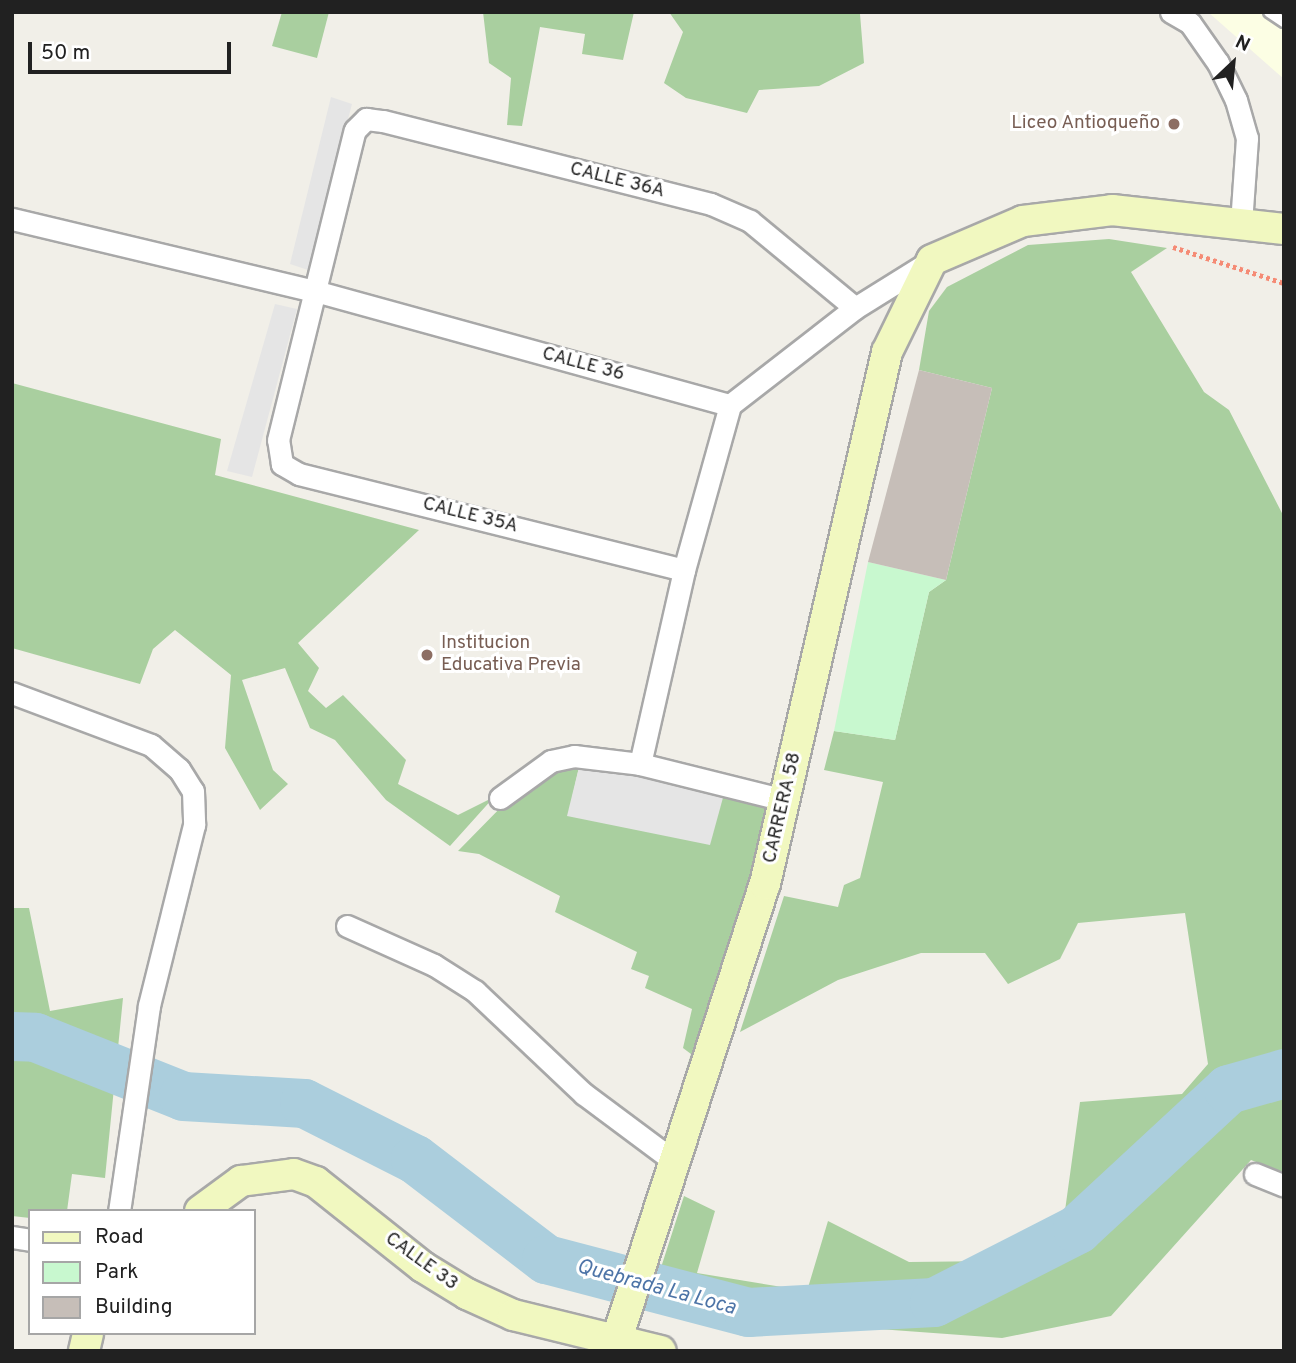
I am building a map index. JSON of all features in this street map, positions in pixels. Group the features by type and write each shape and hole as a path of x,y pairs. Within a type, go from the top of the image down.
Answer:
{"main road":[{"path":"932,260 1023,222 1112,210 1284,229"},
{"name":"CARRERA 58","path":"615,1345 629,1294 765,884 887,352 932,260"},
{"name":"CALLE 33","path":"203,1209 241,1181 294,1174 316,1182 423,1267 467,1294 513,1315 615,1345 661,1351"}],"street":[{"path":"1171,12 1190,23 1218,64 1236,100 1247,138 1241,223"},
{"name":"CALLE 36A","path":"315,291 355,130 366,118 711,204 750,220 855,308"},
{"name":"CALLE 36","path":"12,219 315,291 730,405"},
{"path":"640,764 684,570 730,405 855,308 932,260"},
{"name":"CALLE 35A","path":"315,291 278,440 282,464 299,474 684,570"},
{"path":"12,693 151,745 178,769 193,791 194,825 149,1006 119,1208"},
{"path":"500,798 551,761 574,757 640,764 784,800"},
{"path":"347,926 434,965 475,991 584,1094 674,1161"},
{"path":"1255,1174 1284,1186"}],"lane":[{"path":"1269,12 1284,22"}],"path":[{"path":"1170,247 1284,283"}],"shaded area":[{"path":"1208,12 1284,12 1284,79"},
{"path":"331,97 352,104 308,270 290,264"},
{"path":"275,304 297,309 252,477 227,471"},
{"path":"580,763 724,794 710,845 567,816"}],"green space":[{"path":"282,12 329,12 317,58 272,46"},
{"path":"483,12 634,12 623,60 582,54 585,34 540,27 522,126 507,125 511,78 489,63"},
{"path":"669,12 855,12 860,14 864,63 819,86 759,90 747,113 686,98 664,83 683,32"},
{"path":"1109,239 1167,248 1131,272 1204,392 1229,410 1284,517 1284,1173 1251,1160 1111,1316 1002,1338 675,1314 648,1308 684,1196 715,1211 697,1273 807,1291 828,1221 909,1262 996,1261 1063,1225 1080,1102 1182,1094 1208,1064 1185,913 1078,923 1060,959 1008,984 985,953 921,953 838,980 740,1032 784,896 838,907 844,885 860,878 883,782 824,770 834,731 895,740 929,592 946,580 992,388 919,370 929,311 947,287 1028,245"},
{"path":"12,383 221,439 215,475 419,530 298,643 319,668 308,691 326,708 343,695 406,760 398,784 458,815 494,797 450,846 386,800 335,740 310,728 285,668 242,680 273,770 288,784 260,810 225,748 231,675 175,630 153,649 140,684 12,648"},
{"path":"868,562 946,580 929,592 895,740 834,731"},
{"path":"580,763 568,816 724,794 762,803 770,816 754,881 670,1144 664,1140 691,1054 683,1048 692,1009 645,988 649,976 631,969 637,952 555,912 560,896 479,854 458,851 514,794 551,768"},
{"path":"12,908 29,908 50,1011 123,998 105,1178 72,1174 67,1209 28,1209 28,1218 12,1216"}],"building":[{"path":"919,370 992,388 946,580 868,562"}],"waterway":[{"name":"Quebrada La Loca","path":"12,1036 35,1037 183,1096 304,1103 415,1159 546,1259 748,1312 934,1302 1077,1229 1228,1089 1284,1073"}],"place":[{"name":"Liceo Antioqueño","path":"1174,124"},
{"name":"Institucion Educativa Previa","path":"427,655"}]}
